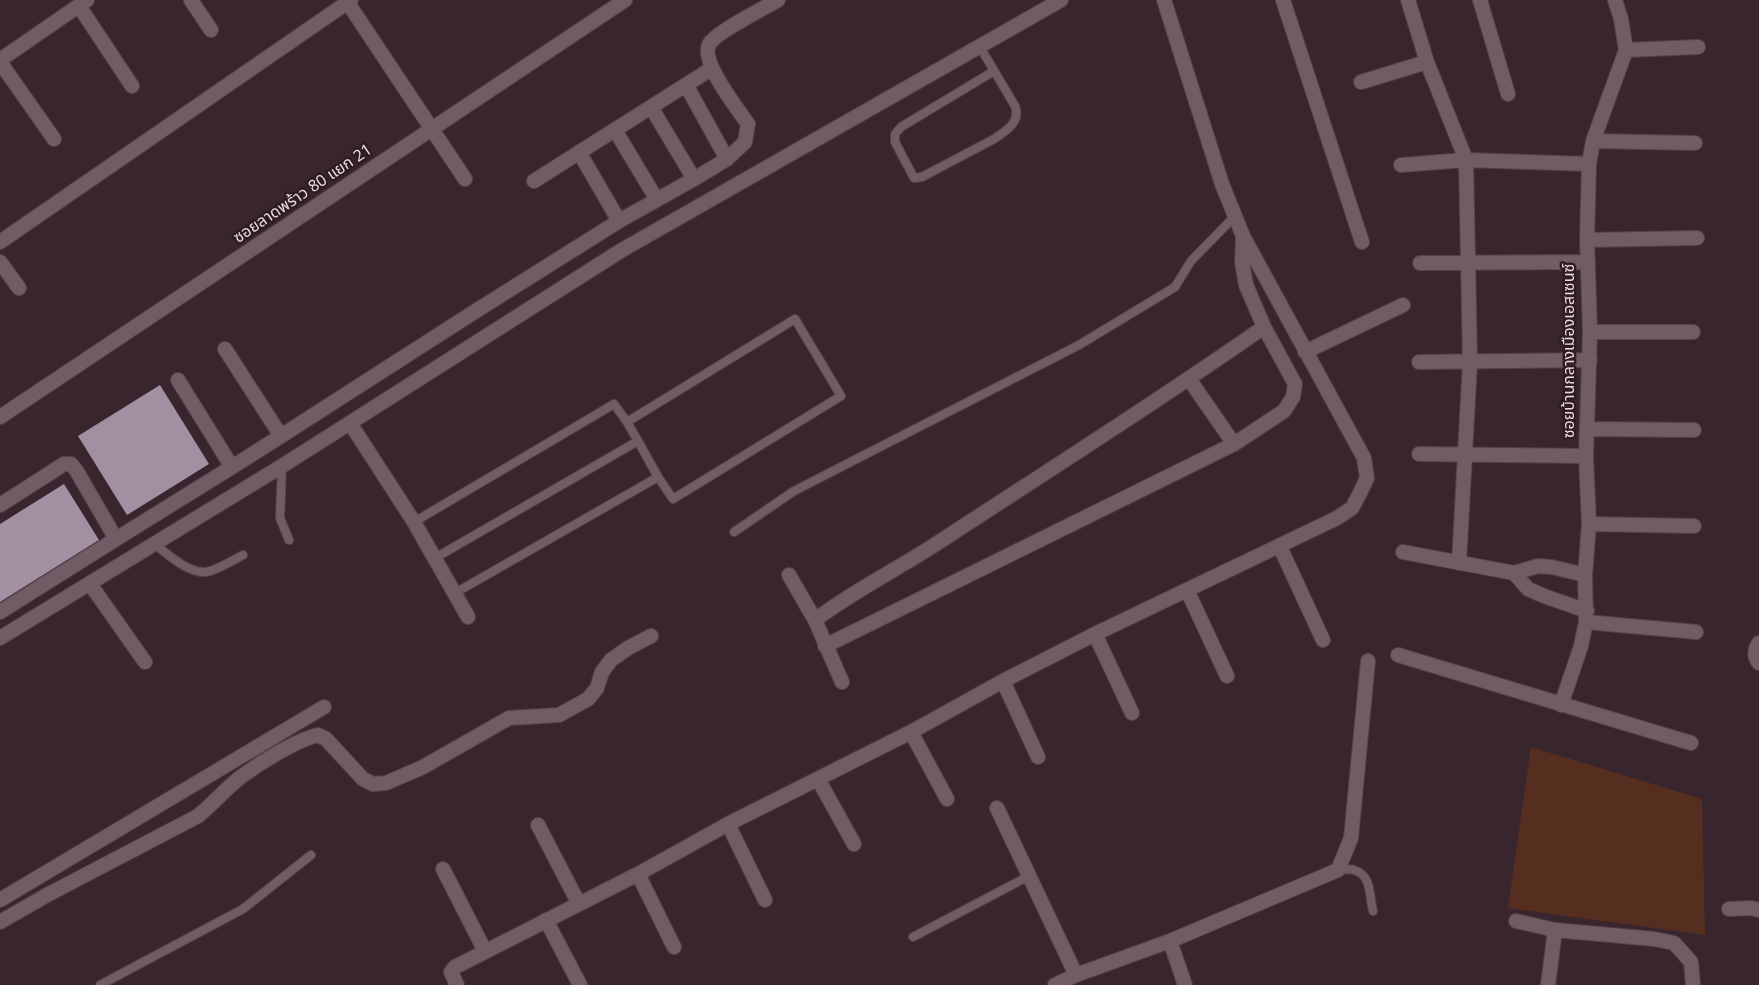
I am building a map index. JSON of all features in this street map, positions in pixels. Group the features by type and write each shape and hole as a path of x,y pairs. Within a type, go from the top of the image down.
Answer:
{"street":[{"path":"191,0 211,30"},
{"name":"ซอยลาดพร้าว 80 แยก 21","path":"0,417 625,0"},
{"path":"0,612 619,221 694,180 727,159 745,142 748,124 712,69 707,55 708,44 717,36 778,0"},
{"path":"0,638 282,466 622,250 1061,0"},
{"path":"457,985 451,972 455,967 485,951 638,874 728,824 912,732 1002,681 1095,634 1280,547 1338,518 1352,508 1367,478 1364,458 1305,352 1234,216 1222,184 1164,0"},
{"path":"1283,0 1362,242"},
{"path":"1408,0 1427,62 1466,160 1470,362 1459,563"},
{"path":"1480,0 1508,94"},
{"name":"ซอยบ้านกลางเมืองเอสเซนซ์","path":"1561,705 1581,646 1586,616 1585,574 1589,524 1586,456 1590,360 1587,240 1589,164 1593,141 1626,50 1621,20 1615,0"},
{"path":"0,242 348,1 465,179"},
{"path":"54,139 0,61 83,3 132,86"},
{"path":"1626,50 1698,47"},
{"path":"1361,82 1427,62"},
{"path":"534,181 712,69"},
{"path":"686,85 727,159"},
{"path":"651,107 694,180"},
{"path":"615,130 657,200"},
{"path":"1593,141 1695,143"},
{"path":"579,152 619,221"},
{"path":"1401,165 1466,160 1589,164"},
{"path":"825,646 1234,444 1284,411 1293,397 1296,384 1264,327 1246,285 1242,262 1243,236"},
{"path":"1587,240 1697,238"},
{"path":"0,262 19,288"},
{"path":"1420,264 1588,262"},
{"path":"1305,352 1403,305"},
{"path":"815,620 1189,379 1264,327"},
{"path":"1590,332 1693,332"},
{"path":"225,350 281,436"},
{"path":"1419,362 1590,360"},
{"path":"1189,379 1234,444"},
{"path":"178,380 232,466"},
{"path":"350,423 414,522 468,617"},
{"path":"1587,429 1694,430"},
{"path":"1419,454 1586,456"},
{"path":"0,505 64,464 70,464 76,470 116,539"},
{"path":"1589,524 1694,526"},
{"path":"1280,547 1323,640"},
{"path":"1403,552 1514,573 1538,566 1585,574"},
{"path":"1514,573 1528,589 1586,616 1696,632"},
{"path":"789,575 815,620 842,682"},
{"path":"90,584 145,662"},
{"path":"1187,590 1227,676"},
{"path":"1095,634 1132,713"},
{"path":"0,922 47,895 198,816 242,776 311,737 318,736 326,739 366,782 378,785 386,783 423,767 509,718 559,715 588,699 598,688 602,672 612,660 628,648 651,636"},
{"path":"1759,643 1755,656 1759,664"},
{"path":"1398,655 1691,743"},
{"path":"1055,985 1076,975 1170,941 1338,870 1351,838 1368,661"},
{"path":"1002,681 1038,757"},
{"path":"0,900 324,707"},
{"path":"912,732 947,799"},
{"path":"818,779 854,844"},
{"path":"997,808 1076,975"},
{"path":"728,824 765,900"},
{"path":"538,825 579,904"},
{"path":"443,869 485,951"},
{"path":"638,874 674,947"},
{"path":"1730,909 1751,908 1759,910"},
{"path":"546,920 580,985"},
{"path":"1516,921 1555,930 1654,938 1674,943 1691,962 1693,985"},
{"path":"1548,985 1555,930"},
{"path":"1170,941 1185,985"}],"lane":[{"path":"980,47 1015,106 1018,113 1014,124 988,143 922,177 914,178 895,142 895,134 901,127 994,71"},
{"path":"734,532 794,492 1079,345 1175,287 1191,262 1234,216"},
{"path":"414,522 614,404 627,422 658,477 673,499 842,396 795,320 627,422"},
{"path":"435,558 638,441"},
{"path":"282,466 280,518 289,540"},
{"path":"455,593 658,477"},
{"path":"154,544 190,568 203,572 212,570 243,555"},
{"path":"100,985 243,909 311,855"},
{"path":"1338,870 1354,869 1362,874 1369,884 1373,911"},
{"path":"913,937 1029,876"}],"shaded area":[{"path":"1531,747 1702,799 1705,935 1508,908"}],"building":[{"path":"160,385 209,464 127,515 78,436"},
{"path":"64,484 99,540 0,602 0,524"}]}
